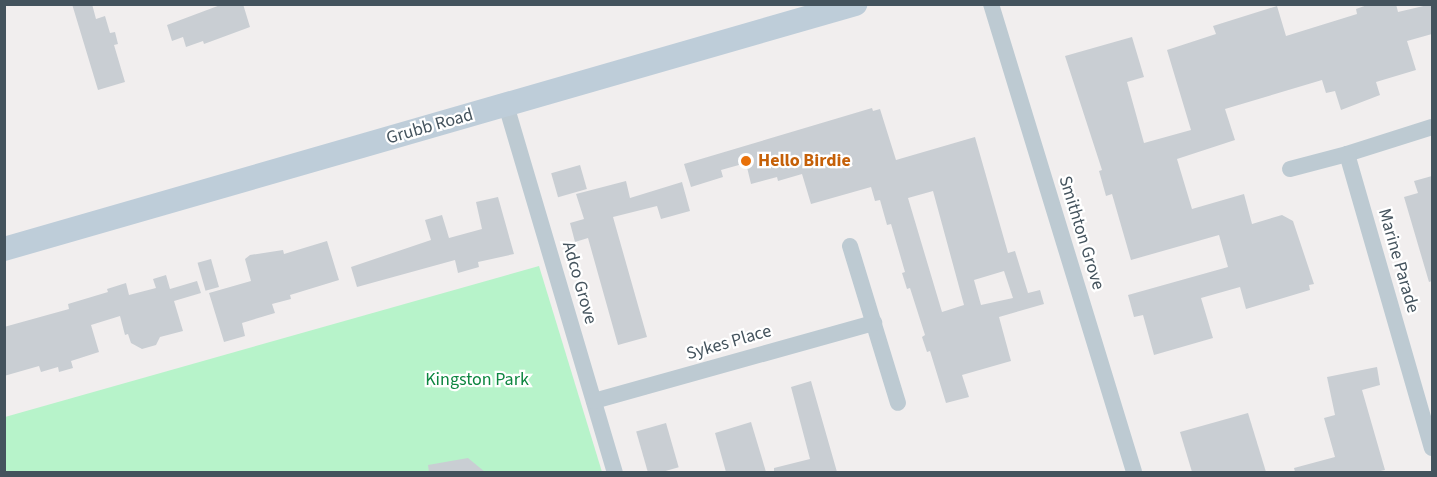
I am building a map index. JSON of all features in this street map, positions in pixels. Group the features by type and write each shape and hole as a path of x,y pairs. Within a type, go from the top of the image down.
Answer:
{"main road":[{"name":"Grubb Road","path":"4,249 855,4"}],"street":[{"name":"Smithton Grove","path":"991,4 1134,472"},
{"name":"Adco Grove","path":"506,105 615,472"},
{"path":"1290,169 1432,127"},
{"name":"Marine Parade","path":"1347,154 1432,448"},
{"path":"850,246 898,403"},
{"name":"Sykes Place","path":"594,401 874,323"}],"green space":[{"name":"Kingston Park","path":"539,266 602,472 5,472 5,417"}],"building":[{"path":"72,4 92,4 96,19 105,16 110,33 115,32 118,44 114,45 125,82 98,90"},
{"path":"223,4 243,4 250,27 204,44 203,41 186,47 183,37 172,41 167,25"},
{"path":"1370,4 1396,4 1398,12 1432,4 1432,34 1407,41 1416,70 1376,82 1380,95 1341,110 1335,91 1326,93 1322,80 1225,109 1235,140 1177,159 1192,209 1244,194 1252,224 1282,215 1293,221 1314,284 1309,285 1310,290 1246,309 1240,287 1201,298 1213,338 1154,355 1143,315 1134,317 1128,295 1228,267 1219,235 1131,260 1112,194 1106,196 1099,171 1102,170 1065,56 1132,37 1144,77 1127,82 1144,143 1191,130 1167,50 1216,34 1213,26 1277,6 1286,36 1357,14 1356,9"},
{"path":"872,108 873,111 880,109 896,160 975,137 1008,253 1015,251 1028,293 1040,290 1044,304 999,317 1011,361 962,375 969,397 946,403 930,351 927,352 922,337 925,335 910,288 907,289 902,273 905,272 891,224 887,225 880,200 875,201 871,187 811,204 802,174 778,181 777,177 751,184 746,163 721,170 723,177 691,187 684,164","holes":["933,191 964,305 942,312 908,198","1004,271 1013,298 981,305 974,280"]},
{"path":"580,165 587,189 558,197 551,173"},
{"path":"1432,176 1432,281 1429,282 1404,197 1418,193 1414,181"},
{"path":"626,181 630,198 682,182 690,211 661,219 657,206 613,217 647,337 618,345 588,238 575,242 570,223 584,219 576,194"},
{"path":"498,197 514,254 478,262 479,267 458,273 455,260 357,287 351,267 431,240 425,220 442,215 449,238 482,229 476,202"},
{"path":"327,241 339,280 290,295 291,299 272,304 275,313 242,323 245,336 224,342 209,293 251,281 245,259 250,255 283,250 284,254"},
{"path":"211,259 219,287 206,291 198,263"},
{"path":"166,275 170,289 197,281 201,293 174,301 183,331 160,337 156,345 142,349 131,343 128,334 125,335 120,316 91,325 99,352 71,361 73,368 59,372 58,367 41,372 39,366 4,376 4,327 69,309 68,304 108,292 107,289 126,283 129,295 156,288 153,279"},
{"path":"1377,367 1380,385 1362,390 1385,470 1295,472 1294,468 1335,457 1324,418 1335,415 1327,377"},
{"path":"811,381 837,472 774,472 774,468 810,459 791,387"},
{"path":"1248,413 1266,472 1192,472 1180,432"},
{"path":"751,422 766,472 726,472 715,433"},
{"path":"666,423 679,467 662,472 648,472 636,432"},
{"path":"468,458 485,472 429,472 428,465"}],"place":[{"name":"Hello Birdie","path":"746,161"}]}
